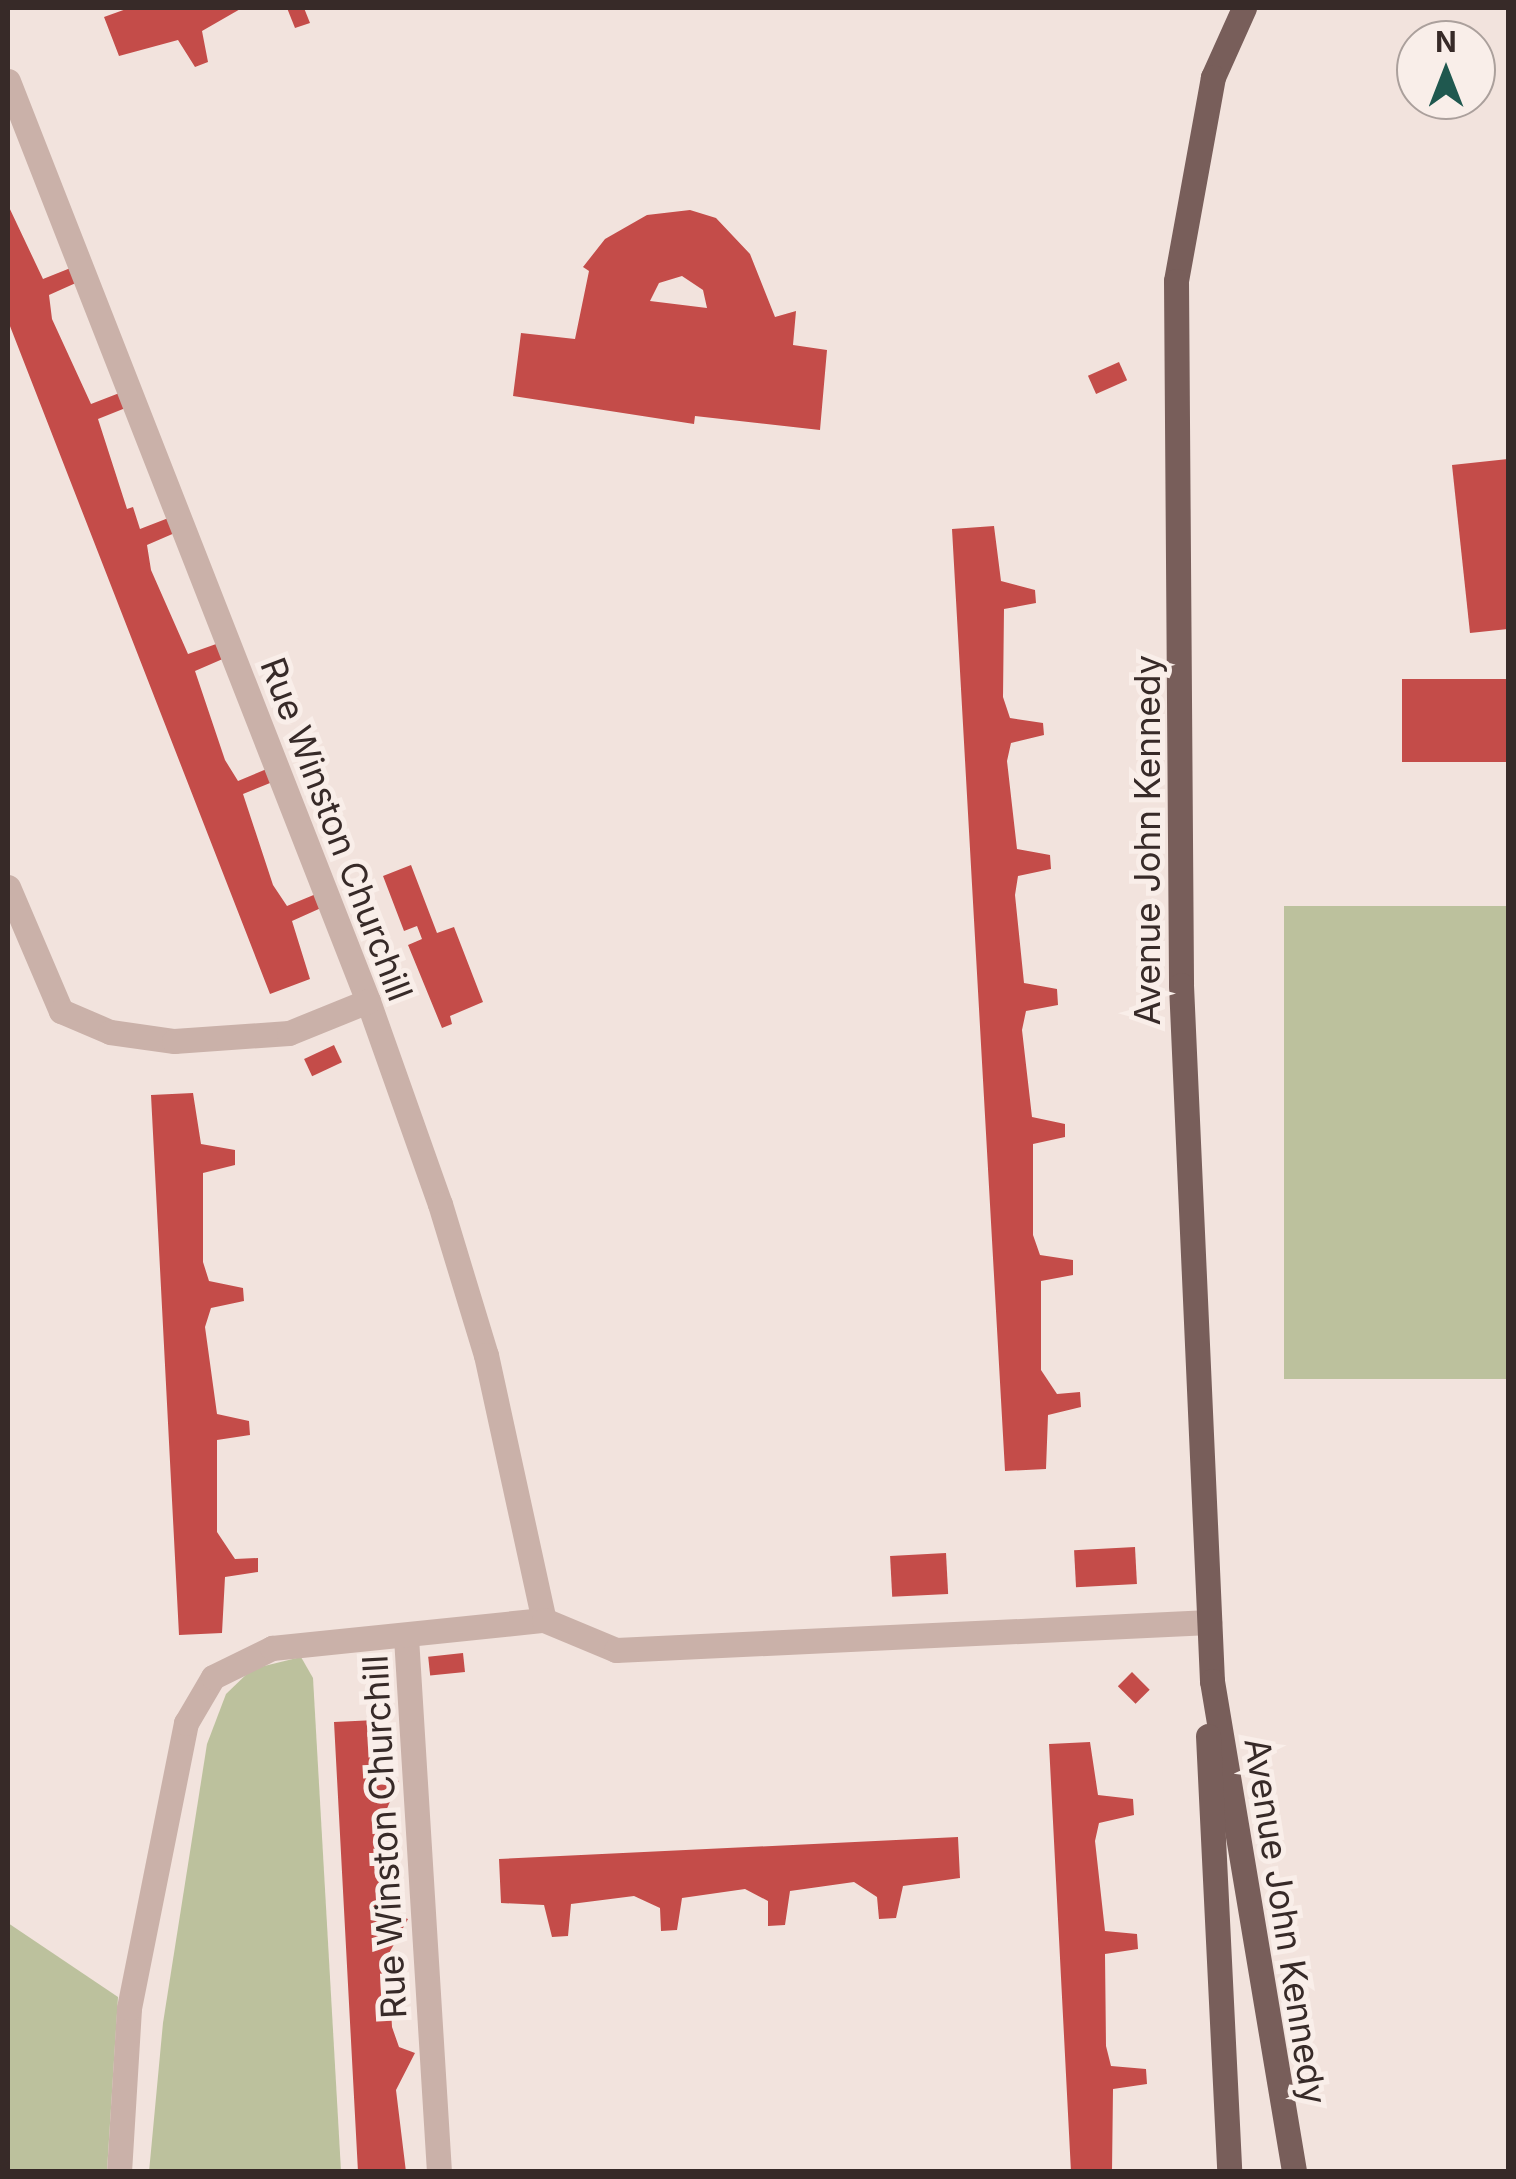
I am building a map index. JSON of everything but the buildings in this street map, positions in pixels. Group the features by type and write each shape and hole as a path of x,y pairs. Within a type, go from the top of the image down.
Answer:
{"main road":[{"name":"Avenue John Kennedy","path":"1229,2172 1209,1846 1212,1681 1181,985 1176,281 1213,77 1244,8"},
{"name":"Avenue John Kennedy","path":"1212,1681 1294,2172"}],"street":[{"name":"Rue Winston Churchill","path":"8,81 368,1001 486,1355 544,1620"},
{"path":"8,887 60,1011 110,1032 174,1040 290,1032 368,1001"},
{"name":"Rue Winston Churchill","path":"439,2172 406,1637 544,1620 616,1650 1208,1622"},
{"path":"119,2172 129,2008 186,1723 213,1677 272,1648 406,1637"}],"green space":[{"path":"1284,906 1508,906 1508,1379 1284,1379"},
{"path":"301,1657 313,1678 341,2171 149,2172 163,2023 207,1744 226,1694 252,1669"},
{"path":"8,1923 118,1997 107,2171 8,2171"}]}
